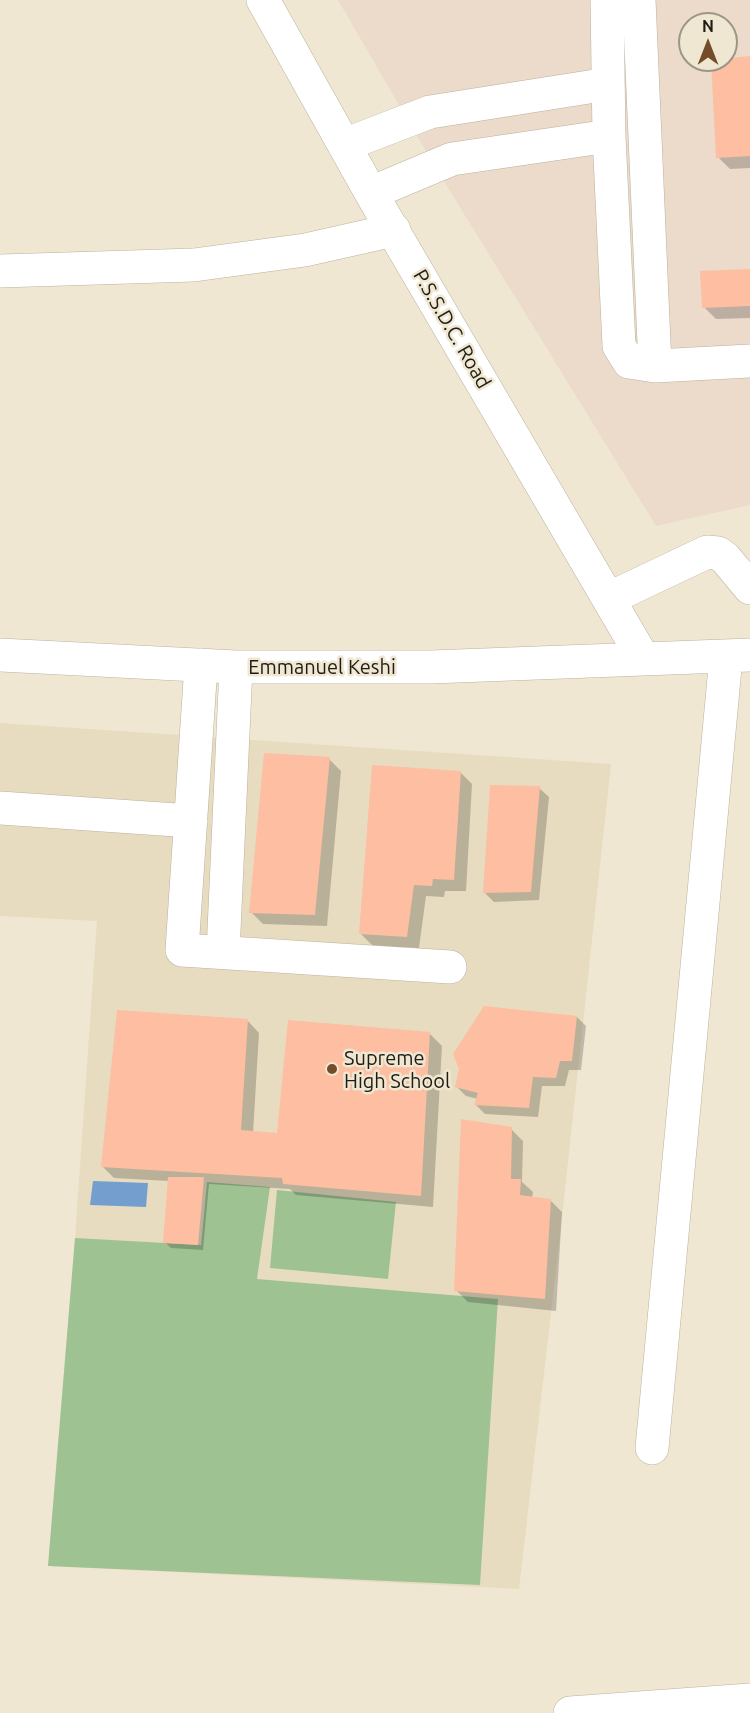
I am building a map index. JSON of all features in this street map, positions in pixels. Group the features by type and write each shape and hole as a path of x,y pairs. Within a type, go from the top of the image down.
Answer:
{"street":[{"name":"P.S.S.D.C. Road","path":"263,0 371,193 610,598 643,658"},
{"path":"607,0 609,136 619,346 629,362 655,366 750,361"},
{"path":"639,0 655,366"},
{"path":"344,145 430,112 608,84"},
{"path":"371,193 452,159 609,136"},
{"path":"0,271 194,265 305,250 394,230"},
{"path":"610,598 707,552 718,553 724,558 750,588"},
{"name":"Emmanuel Keshi","path":"0,655 236,667 431,667 738,656"},
{"path":"652,1448 738,656"},
{"path":"201,665 182,950 450,967"},
{"path":"223,952 236,667"},
{"path":"0,808 191,821"},
{"path":"570,1713 750,1700"}],"shaded area":[{"path":"338,0 750,0 750,505 656,526 434,165"},
{"name":"Supreme High School","path":"0,723 611,764 519,1589 48,1566 75,1238 97,921 0,916"}],"green space":[{"path":"207,1182 270,1187 257,1279 498,1299 480,1585 48,1566 75,1238 201,1245"},
{"path":"277,1190 396,1202 388,1279 270,1268"}],"water":[{"path":"93,1181 148,1183 146,1207 90,1205"}],"building":[{"path":"750,56 750,156 716,158 712,72 738,72 738,57"},
{"path":"750,269 750,306 702,308 700,271"},
{"path":"264,753 330,757 315,915 249,913"},
{"path":"372,765 461,771 454,880 433,879 432,886 414,885 407,937 359,934"},
{"path":"490,785 540,786 531,892 483,893"},
{"path":"484,1006 577,1016 572,1061 560,1061 556,1078 533,1077 529,1108 474,1105 478,1093 455,1087 459,1069 453,1054"},
{"path":"117,1010 248,1019 241,1130 277,1133 288,1020 430,1032 421,1196 283,1184 282,1178 101,1167"},
{"path":"461,1119 512,1127 511,1179 521,1179 520,1195 551,1199 545,1299 454,1291"},
{"path":"168,1177 204,1177 198,1245 163,1243"}],"place":[{"name":"Supreme High School","path":"332,1069"}]}
